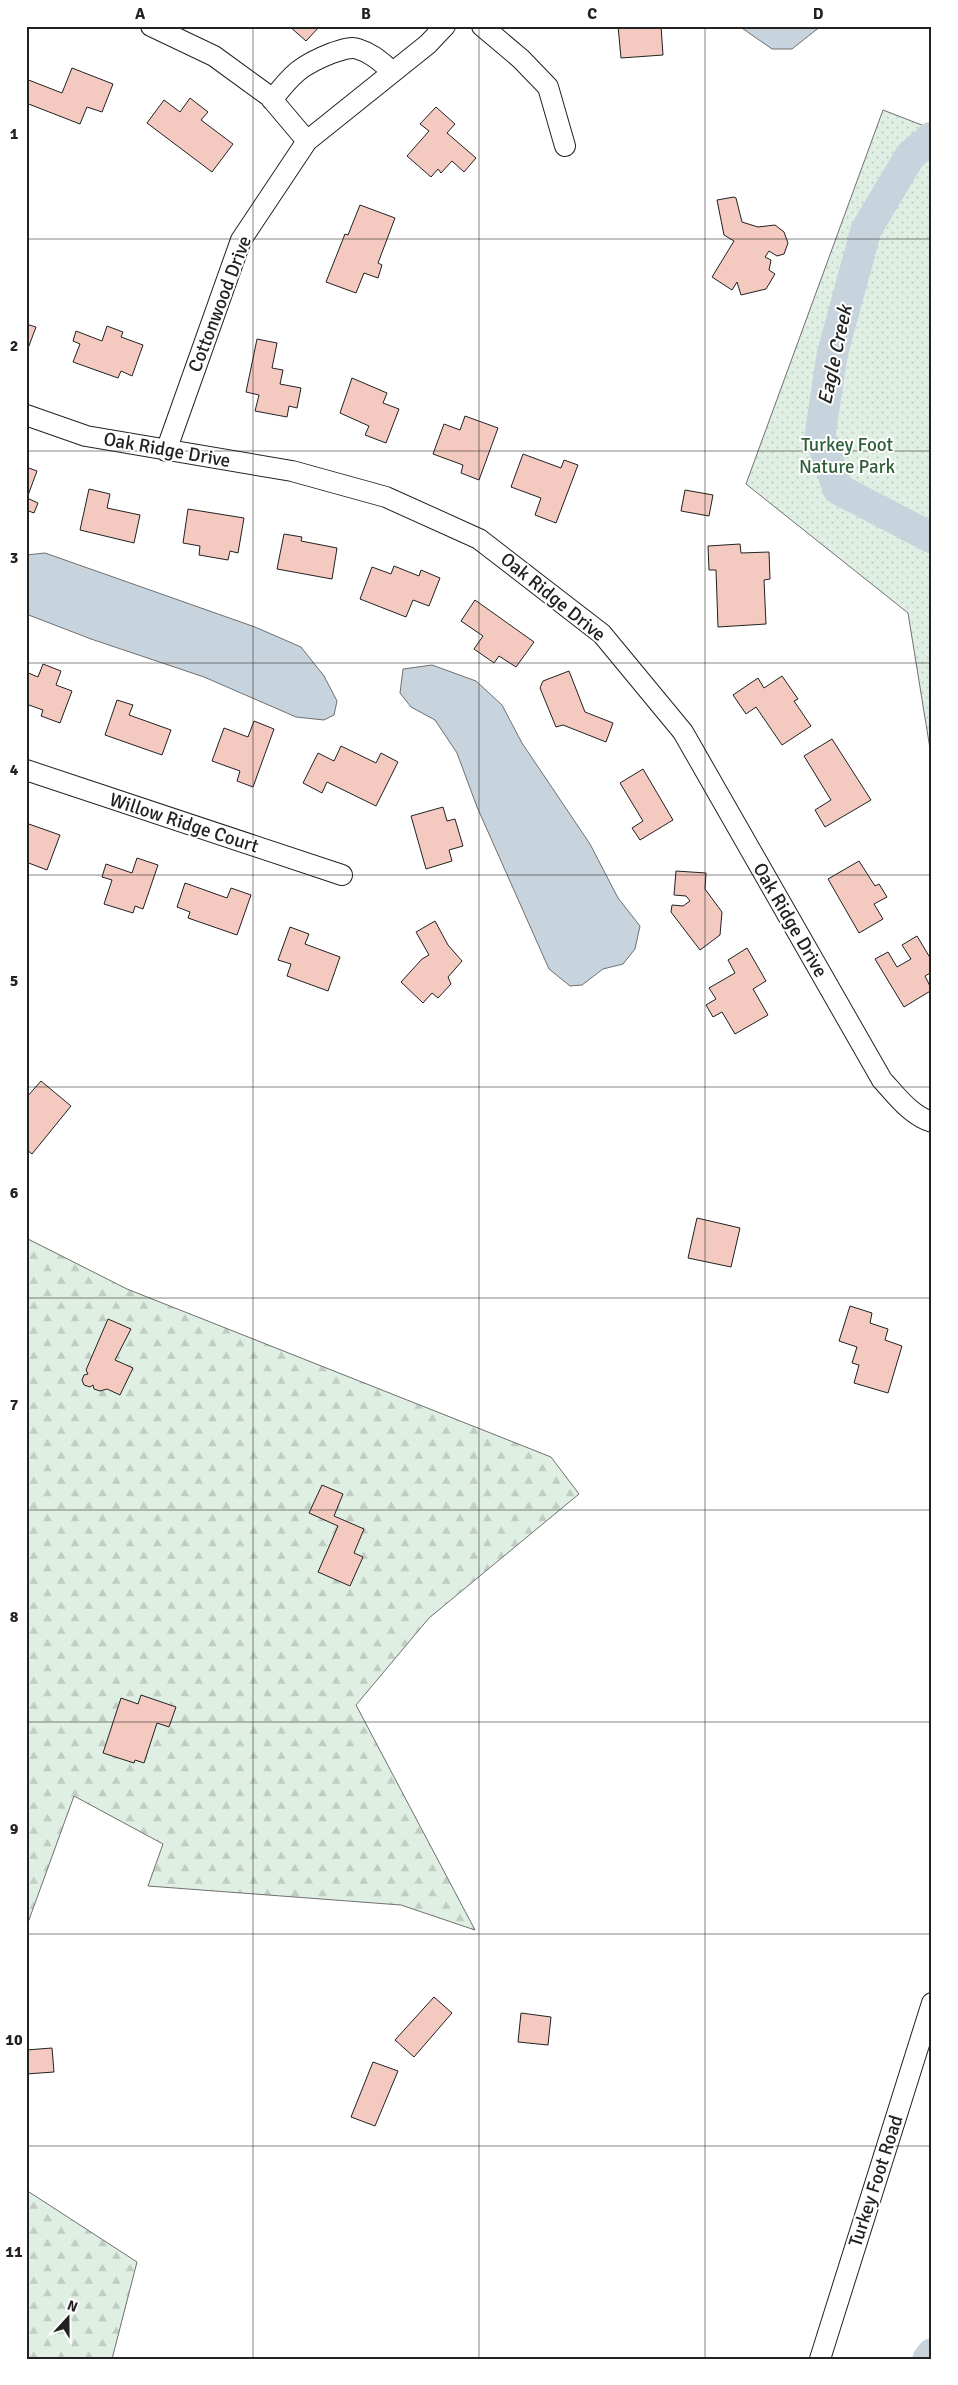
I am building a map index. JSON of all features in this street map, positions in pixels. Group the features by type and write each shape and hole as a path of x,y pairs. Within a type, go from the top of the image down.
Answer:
{"street":[{"path":"151,26 214,56 272,100 307,141"},
{"name":"Cottonwood Drive","path":"166,451 241,240 307,141 428,44 446,26"},
{"path":"482,26 521,59 548,87 565,146"},
{"path":"272,100 288,79 308,62 341,50 356,48 372,55 393,72"},
{"name":"Oak Ridge Drive","path":"26,415 86,436 292,471 386,497 479,539 602,634 683,732 882,1080 901,1101 924,1120 932,1122"},
{"name":"Willow Ridge Court","path":"26,770 342,875"},
{"name":"Turkey Foot Road","path":"820,2359 932,2003"}],"green space":[{"name":"Turkey Foot Nature Park","path":"883,110 932,129 932,761 908,613 746,484"},
{"path":"26,1238 127,1289 551,1457 579,1494 429,1618 356,1705 475,1930 401,1905 148,1886 163,1844 74,1796 26,1928"},
{"path":"26,2190 137,2262 112,2359 26,2359"}],"shaded area":[{"path":"739,26 821,26 792,49 772,49"},
{"path":"45,553 255,627 301,647 324,676 337,701 334,715 324,720 296,717 204,677 91,639 26,614 26,555"},
{"path":"432,665 476,681 502,705 522,743 590,844 618,898 640,926 635,949 623,964 603,969 582,985 570,986 549,969 477,807 457,753 435,720 411,707 400,693 403,669"}],"building":[{"path":"289,26 320,26 306,41"},
{"path":"618,26 661,26 663,55 621,58"},
{"path":"72,68 113,84 102,112 87,107 80,124 26,103 26,79 62,93"},
{"path":"190,98 208,112 201,120 233,144 212,172 147,123 164,100 180,112"},
{"path":"436,107 455,124 447,133 476,158 464,172 452,161 441,173 438,169 431,177 407,156 429,131 420,124"},
{"path":"736,198 742,222 758,227 775,225 784,232 788,243 784,254 777,256 769,251 765,257 771,260 769,270 775,274 766,289 741,295 737,282 732,290 712,277 734,241 724,235 717,200"},
{"path":"360,205 395,218 378,263 382,265 378,278 364,273 356,293 326,282 345,234 348,235"},
{"path":"26,324 36,327 27,351 26,351"},
{"path":"107,326 123,332 121,337 143,345 132,376 121,371 118,378 73,362 80,344 73,341 76,331 102,341"},
{"path":"257,339 277,343 272,368 283,370 280,384 301,388 297,408 289,406 287,417 255,411 259,395 246,392"},
{"path":"352,378 387,393 383,403 399,409 386,443 365,435 369,426 340,413"},
{"path":"465,416 498,428 479,480 461,473 463,465 433,454 444,424 460,430"},
{"path":"523,454 561,468 564,460 578,465 556,523 535,515 541,498 511,487"},
{"path":"26,467 37,471 27,498 38,503 34,513 26,510"},
{"path":"89,489 110,494 107,508 140,515 134,543 80,530"},
{"path":"685,490 713,495 709,516 681,511"},
{"path":"188,509 244,518 238,553 230,551 228,560 199,555 200,546 183,543"},
{"path":"284,534 302,537 301,541 337,548 332,579 277,569"},
{"path":"740,544 741,553 769,552 770,579 764,580 766,624 718,627 716,570 709,570 708,546"},
{"path":"394,566 419,576 421,570 440,578 429,606 413,600 406,617 360,599 372,567 391,574"},
{"path":"475,600 534,642 516,667 499,656 494,663 474,649 483,636 461,621"},
{"path":"43,664 61,671 56,685 72,691 60,723 41,716 43,710 26,704 26,672 38,677"},
{"path":"569,671 585,712 613,723 606,742 563,725 556,727 540,688 543,681"},
{"path":"782,676 798,699 794,701 811,726 782,745 756,707 746,714 733,695 758,678 764,688"},
{"path":"117,700 133,705 129,715 171,730 162,755 105,735"},
{"path":"254,721 274,729 253,787 237,781 240,771 212,761 224,728 248,737"},
{"path":"832,739 871,800 825,827 815,810 831,800 804,756"},
{"path":"341,746 376,763 381,753 398,762 376,806 327,782 322,793 303,783 318,753 334,761"},
{"path":"643,769 673,820 640,840 632,828 643,821 620,783"},
{"path":"443,807 447,821 455,819 463,846 449,850 452,861 426,869 411,816"},
{"path":"26,823 60,835 47,870 26,862"},
{"path":"137,858 158,865 143,909 135,906 133,913 104,904 112,880 102,877 106,864 132,873"},
{"path":"859,861 875,886 879,884 887,897 874,904 883,919 859,933 828,879"},
{"path":"676,871 706,873 705,889 722,912 720,935 700,950 671,912 672,905 683,906 690,901 686,896 674,895"},
{"path":"185,883 227,898 231,888 251,895 237,935 188,918 190,912 177,907"},
{"path":"435,921 448,945 462,961 448,977 451,984 438,998 432,993 423,1003 401,982 422,959 429,955 416,932"},
{"path":"290,927 309,934 305,944 340,957 328,991 287,976 291,964 278,960"},
{"path":"917,936 932,961 932,972 925,976 932,990 904,1007 875,959 888,952 897,967 911,959 902,945"},
{"path":"747,948 766,981 753,989 768,1015 735,1034 722,1012 713,1017 706,1005 716,999 709,988 735,973 728,960"},
{"path":"41,1081 71,1106 32,1154 26,1149 26,1098"},
{"path":"697,1218 740,1228 731,1267 688,1258"},
{"path":"850,1306 872,1313 870,1323 888,1329 885,1340 902,1346 888,1393 854,1383 859,1365 852,1363 857,1347 839,1341"},
{"path":"108,1319 131,1329 115,1360 133,1368 120,1395 107,1389 100,1391 94,1389 93,1385 90,1387 84,1385 82,1380 84,1375 88,1374 86,1370"},
{"path":"322,1485 343,1494 334,1516 364,1529 354,1553 363,1557 350,1586 318,1572 338,1526 309,1513"},
{"path":"141,1695 176,1707 169,1727 157,1723 144,1763 135,1760 134,1763 103,1753 121,1698 138,1704"},
{"path":"434,1997 452,2013 414,2057 395,2040"},
{"path":"521,2013 551,2017 548,2045 518,2042"},
{"path":"52,2048 54,2072 26,2074 26,2050"},
{"path":"373,2062 398,2071 375,2126 351,2117"}],"waterway":[{"name":"Eagle Creek","path":"932,137 910,156 866,230 832,355 820,436 838,489 932,538"},
{"name":"Eagle Creek","path":"928,2359 932,2354"}]}
